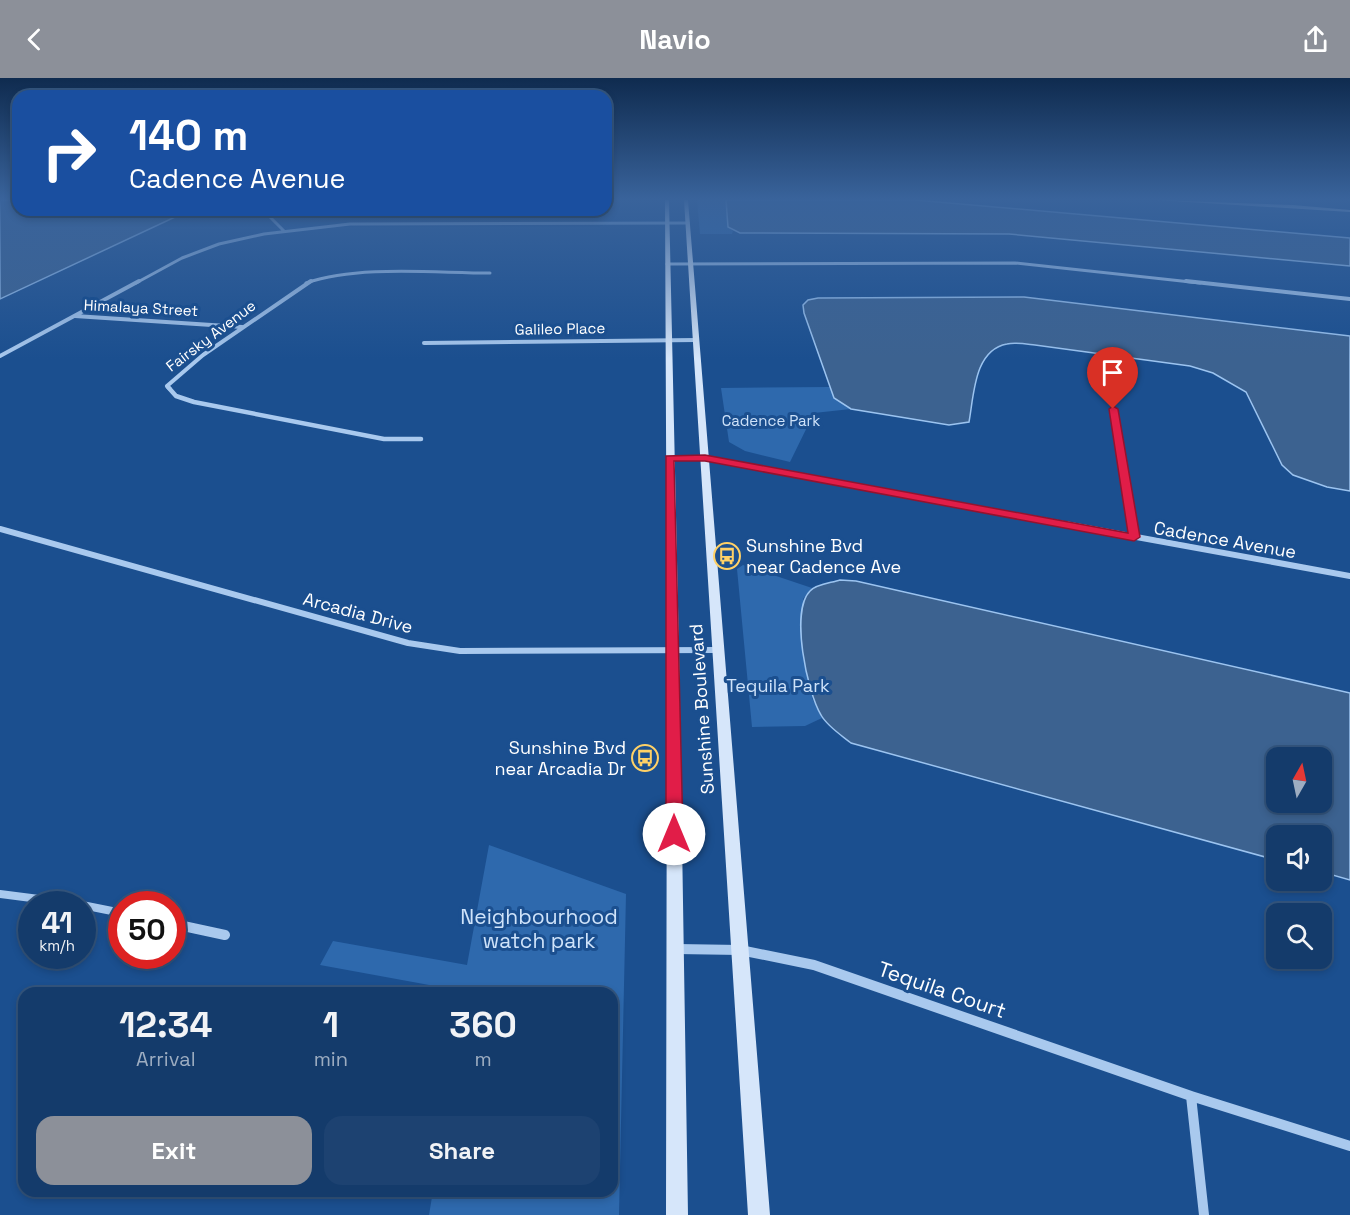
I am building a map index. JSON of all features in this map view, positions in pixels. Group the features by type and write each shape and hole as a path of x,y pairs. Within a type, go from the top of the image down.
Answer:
{"main road":[{"name":"Sunshine Boulevard","path":"667,253 673,651 677,1215"},
{"name":"Sunshine Boulevard","path":"690,253 759,1215"}],"street":[{"path":"0,356 195,253"},
{"path":"667,264 1005,262 1350,299"},
{"name":"Fairsky Avenue","path":"421,439 384,439 194,402 176,396 167,386 178,374 306,283 324,277 354,273 490,273"},
{"name":"Himalaya Street","path":"74,316 242,327"},
{"name":"Galileo Place","path":"424,343 696,340"},
{"path":"1113,409 1134,537"},
{"name":"Cadence Avenue","path":"669,458 705,458 1350,576"},
{"name":"Arcadia Drive","path":"0,529 408,643 460,651 718,650"},
{"path":"0,894 18,896"},
{"path":"186,927 225,935"},
{"name":"Tequila Court","path":"675,949 740,950 814,965 1191,1096 1350,1146"},
{"path":"1191,1096 1204,1215"}],"green space":[{"name":"Cadence Park","path":"830,387 834,398 851,409 814,413 790,462 745,451 729,442 721,388"},
{"name":"Tequila Park","path":"743,565 812,588 803,599 812,698 822,718 805,726 752,727 737,569"},
{"name":"Neighbourhood watch park","path":"489,845 626,894 619,1215 429,1215 432,1197 618,1197 618,987 440,987 320,965 333,941 467,965"}],"shaded area":[{"path":"0,253 98,253 0,299"},
{"path":"1212,253 1350,253 1350,266"},
{"path":"1024,297 1350,336 1350,491 1327,487 1293,475 1282,465 1246,392 1213,373 1190,366 1010,343 996,348 982,364 975,387 969,422 949,425 851,409 834,398 803,305 808,300 818,298"},
{"path":"840,580 856,581 1350,693 1350,880 1332,875 1332,825 1266,825 1266,857 851,743 834,730 821,715 806,671 801,616 804,601 810,591 820,585"}],"place":[{"name":"Sunshine Bvd near Cadence Ave","path":"727,556"},
{"name":"Sunshine Bvd near Arcadia Dr","path":"645,758"}],"route":[{"path":"674,834 669,458 705,458 1134,537 1113,409"}]}
